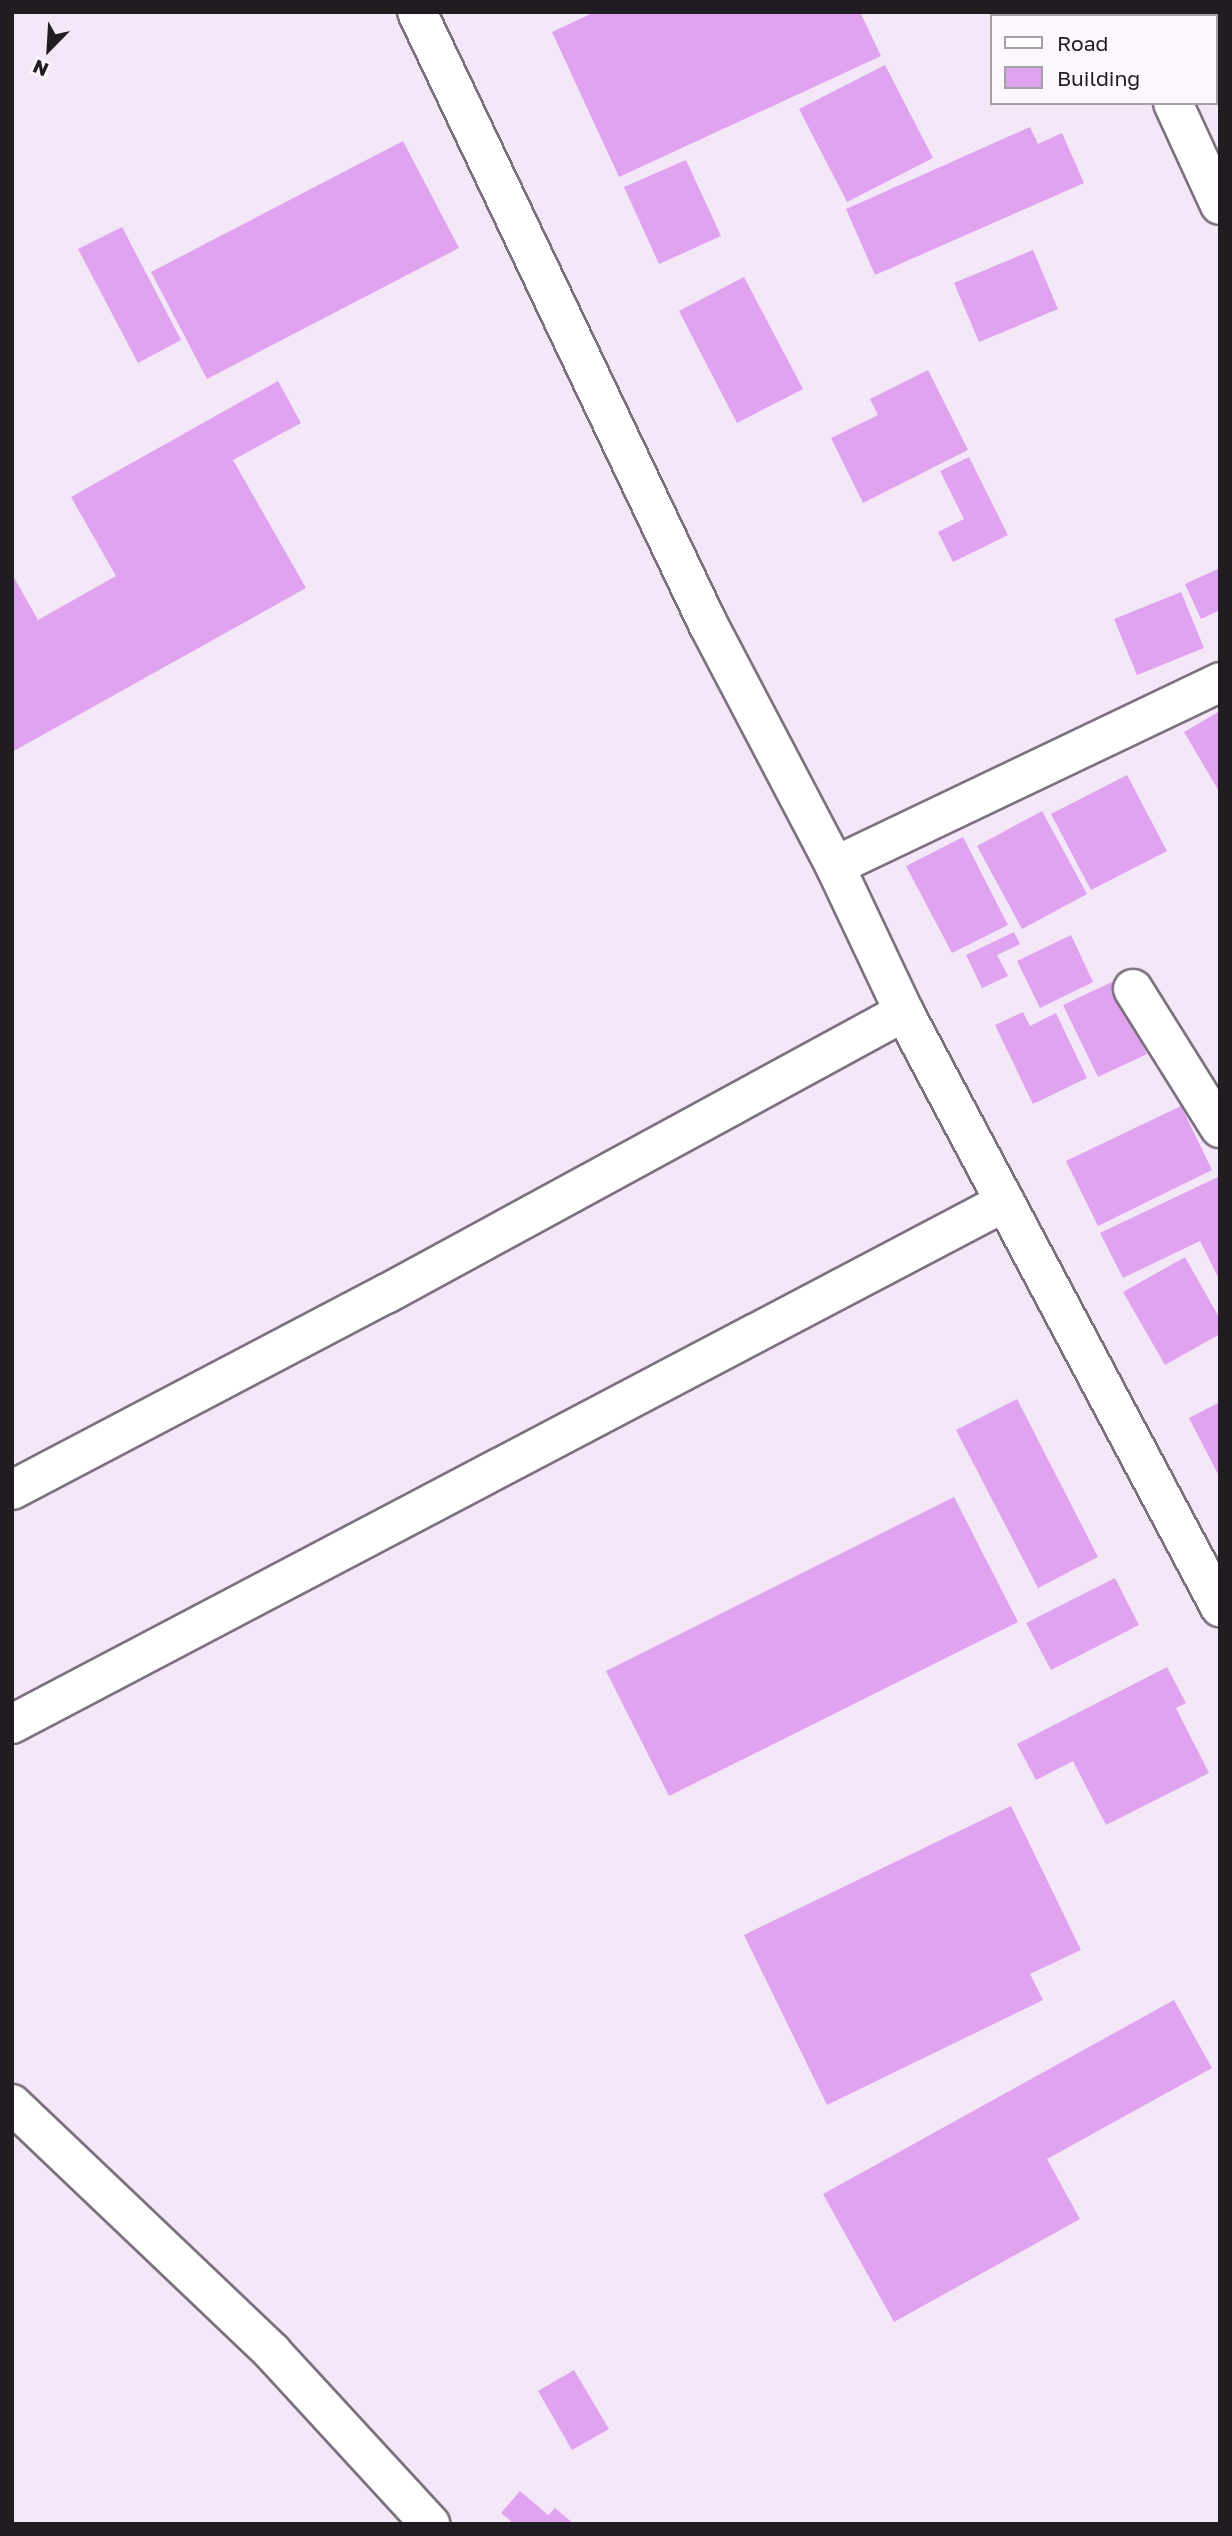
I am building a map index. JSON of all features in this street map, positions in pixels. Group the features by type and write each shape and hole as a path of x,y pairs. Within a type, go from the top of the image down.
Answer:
{"street":[{"path":"417,12 708,624 835,866 904,1012 1220,1607"},
{"path":"1174,105 1220,205"},
{"path":"835,866 1220,682"},
{"path":"1132,989 1220,1128"},
{"path":"12,1490 386,1294 799,1065 904,1012"},
{"path":"12,1724 1005,1202"},
{"path":"19,2121 272,2352 430,2524"}],"building":[{"path":"595,12 860,12 881,56 619,177 552,32"},
{"path":"885,65 933,158 847,202 799,109"},
{"path":"1030,127 1038,144 1062,133 1084,183 875,275 846,209"},
{"path":"403,141 459,248 207,379 151,272"},
{"path":"686,160 721,236 659,264 624,187"},
{"path":"122,227 181,340 138,363 78,249"},
{"path":"1033,250 1058,309 979,342 954,283"},
{"path":"744,277 803,389 737,423 679,311"},
{"path":"928,370 968,450 863,503 831,438 878,415 870,399"},
{"path":"278,381 301,423 233,460 306,588 12,752 12,574 38,620 116,576 71,497"},
{"path":"969,457 1008,535 953,562 938,532 964,519 940,471"},
{"path":"1220,568 1220,610 1201,619 1185,584"},
{"path":"1181,592 1204,648 1137,675 1114,619"},
{"path":"1220,711 1220,793 1184,732"},
{"path":"1127,775 1167,851 1091,890 1051,814"},
{"path":"1042,811 1087,894 1022,929 977,846"},
{"path":"963,837 1008,925 952,953 906,866"},
{"path":"1014,932 1020,944 997,955 1008,976 982,988 966,955"},
{"path":"1071,935 1093,982 1040,1008 1017,961"},
{"path":"1112,982 1147,1054 1098,1077 1063,1005"},
{"path":"1023,1012 1030,1026 1056,1013 1087,1078 1033,1104 995,1025"},
{"path":"1181,1106 1212,1170 1098,1226 1066,1161"},
{"path":"1220,1176 1220,1281 1200,1241 1123,1278 1100,1233"},
{"path":"1185,1257 1220,1319 1220,1334 1165,1365 1123,1292"},
{"path":"1017,1399 1098,1557 1038,1588 956,1430"},
{"path":"1220,1402 1220,1478 1189,1418"},
{"path":"954,1497 1018,1622 669,1796 606,1671"},
{"path":"1115,1578 1139,1625 1051,1670 1026,1623"},
{"path":"1167,1667 1186,1703 1176,1708 1209,1773 1106,1825 1073,1761 1036,1780 1017,1744"},
{"path":"1011,1806 1081,1950 1030,1974 1043,2000 827,2105 744,1935"},
{"path":"1174,2000 1212,2068 1047,2159 1080,2219 894,2322 823,2194"},
{"path":"574,2370 609,2429 572,2450 538,2391"},
{"path":"520,2491 548,2515 555,2508 574,2524 514,2524 501,2513"}]}
